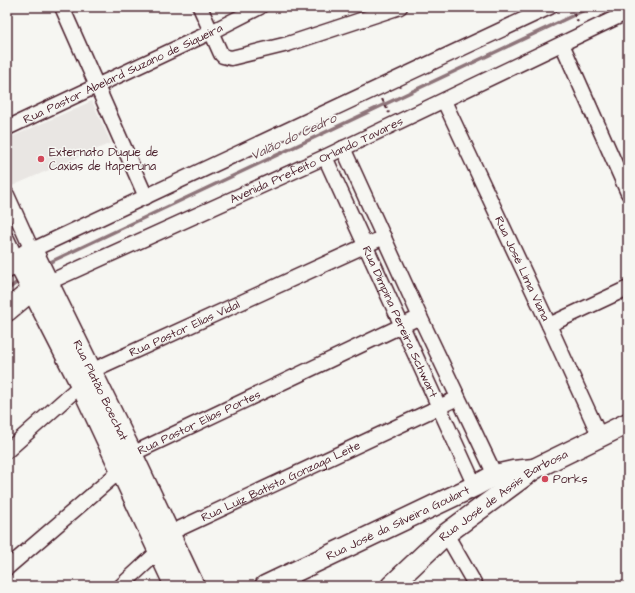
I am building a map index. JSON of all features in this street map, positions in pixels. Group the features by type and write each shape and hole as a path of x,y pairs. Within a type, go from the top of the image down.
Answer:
{"main road":[{"name":"Avenida Prefeito Orlando Tavares","path":"7,311 29,271"},
{"name":"Rua Platão Boechat","path":"29,271 86,378 126,462 159,551 175,586"},
{"name":"Rua José de Assis Barbosa","path":"391,586 446,534 534,469 628,423"},
{"name":"Rua Platão Boechat","path":"126,462 170,533 194,586"},
{"name":"Rua José da Silveira Goulart","path":"265,586 475,486 495,475 513,471 534,469"}],"street":[{"path":"62,7 146,197"},
{"path":"200,7 221,54 230,58 288,44 400,7"},
{"name":"Rua Pastor Abelard Suzano de Siqueira","path":"7,128 212,32 260,7"},
{"path":"29,271 146,197 550,7"},
{"name":"Avenida Prefeito Orlando Tavares","path":"29,271 325,157 628,12"},
{"path":"562,44 628,192"},
{"name":"Rua José Lima Viana","path":"444,101 600,437"},
{"name":"Rua Dimpina Pereira Schwart","path":"343,148 420,317 495,475"},
{"name":"Rua Dimpina Pereira Schwart","path":"325,157 475,486"},
{"name":"Rua Platão Boechat","path":"7,195 29,271"},
{"name":"Rua Pastor Elias Vidal","path":"7,451 86,378 384,237"},
{"name":"Rua Platão Boechat","path":"7,239 29,271"},
{"path":"549,325 628,288"},
{"name":"Rua Pastor Elias Portes","path":"7,568 126,462 420,317"},
{"name":"Rua Luiz Batista Gonzaga Leite","path":"170,533 458,398"},
{"path":"121,586 159,551 170,533"},
{"path":"446,534 476,586"}],"path":[{"path":"571,7 578,22"},
{"path":"381,97 388,111"}],"shaded area":[{"name":"Externato Duque de Caxias de Itaperuna","path":"92,101 111,143 12,186 7,175 7,139"}],"waterway":[{"name":"Valão do Cedro","path":"46,264 591,7"},
{"name":"Valão do Cedro","path":"7,290 20,280"}],"place":[{"name":"Externato Duque de Caxias de Itaperuna","path":"41,159"},
{"name":"Porks","path":"545,479"}]}
